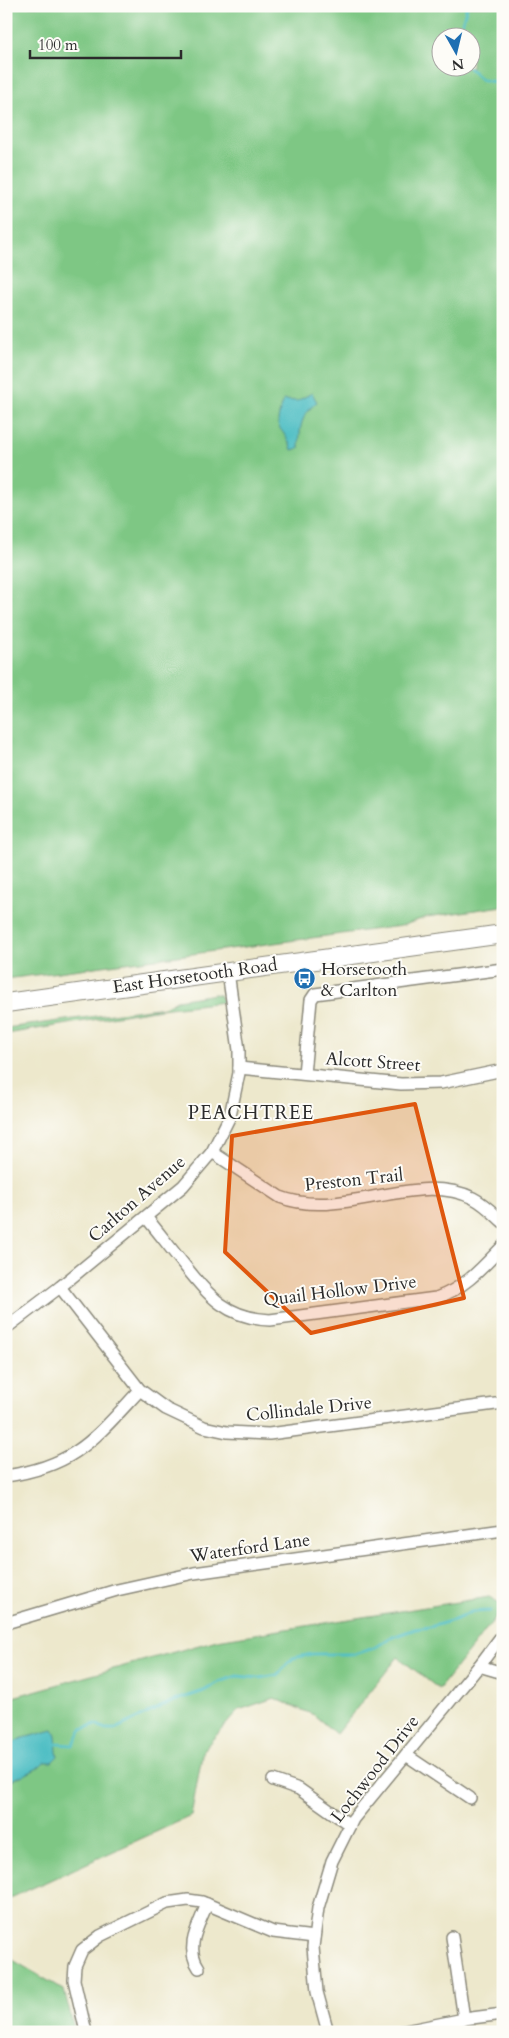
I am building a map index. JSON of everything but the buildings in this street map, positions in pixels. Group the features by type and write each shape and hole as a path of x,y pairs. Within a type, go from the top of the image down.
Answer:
{"main road":[{"name":"East Horsetooth Road","path":"6,1003 503,934"}],"street":[{"path":"304,1074 311,1000 315,994 503,969"},
{"name":"Carlton Avenue","path":"6,1328 60,1287 183,1186 203,1165 212,1152 230,1116 236,1096 240,1068 240,1050 228,972"},
{"name":"Alcott Street","path":"240,1068 419,1084 441,1083 503,1070"},
{"name":"Preston Trail","path":"212,1152 280,1197 292,1201 317,1205 427,1190 448,1190 474,1199 503,1222"},
{"name":"Quail Hollow Drive","path":"146,1217 209,1296 230,1311 258,1319 270,1320 436,1298 459,1288 470,1280 503,1246"},
{"name":"Collindale Drive","path":"60,1287 140,1390 166,1409 185,1419 227,1432 269,1434 503,1403"},
{"path":"6,1476 40,1470 68,1458 93,1440 140,1390"},
{"name":"Waterford Lane","path":"6,1624 117,1590 194,1573 503,1530"},
{"name":"Lochwood Drive","path":"328,2032 317,1992 314,1971 314,1937 324,1884 332,1861 350,1826 503,1634"},
{"path":"479,1666 503,1673"},
{"path":"406,1756 470,1798"},
{"path":"273,1780 299,1789 350,1826"},
{"path":"86,2032 74,1980 75,1966 82,1950 100,1936 167,1903 188,1900 207,1904 273,1932 314,1937"},
{"path":"200,1968 192,1954 192,1946 207,1904"},
{"path":"452,1937 464,2019"},
{"path":"400,2032 464,2019 503,2014"}],"highlighted area":[{"path":"415,1104 464,1298 311,1333 225,1252 232,1136"}],"green space":[{"path":"6,6 503,6 503,906 427,917 401,926 6,979"},
{"path":"215,994 220,995 224,1002 160,1009 6,1034 6,1028 164,1007 177,1000"},
{"path":"489,1597 503,1605 503,1608 439,1689 398,1657 336,1734 314,1715 274,1698 239,1710 203,1750 191,1816 6,1900 6,1699 217,1640"},
{"path":"6,1956 64,1990 75,2032 6,2032"}],"water":[{"path":"312,393 317,402 307,412 302,422 299,448 292,450 278,424 280,411 284,400 297,401"},
{"path":"53,1730 56,1736 58,1756 52,1762 44,1762 32,1771 6,1782 6,1747 20,1739"}],"waterway":[{"path":"461,28 467,6"},
{"path":"480,78 503,83"},
{"path":"56,1744 73,1745 82,1729 96,1724 105,1729 115,1729 171,1702 204,1691 219,1682 237,1676 259,1678 277,1675 293,1658 312,1654 355,1654 374,1648 390,1638 415,1629 430,1627 457,1619 471,1612 490,1611"}],"place":[{"name":"Horsetooth & Carlton","path":"305,979"}],"district":[{"name":"PEACHTREE","path":"251,1113"}]}
